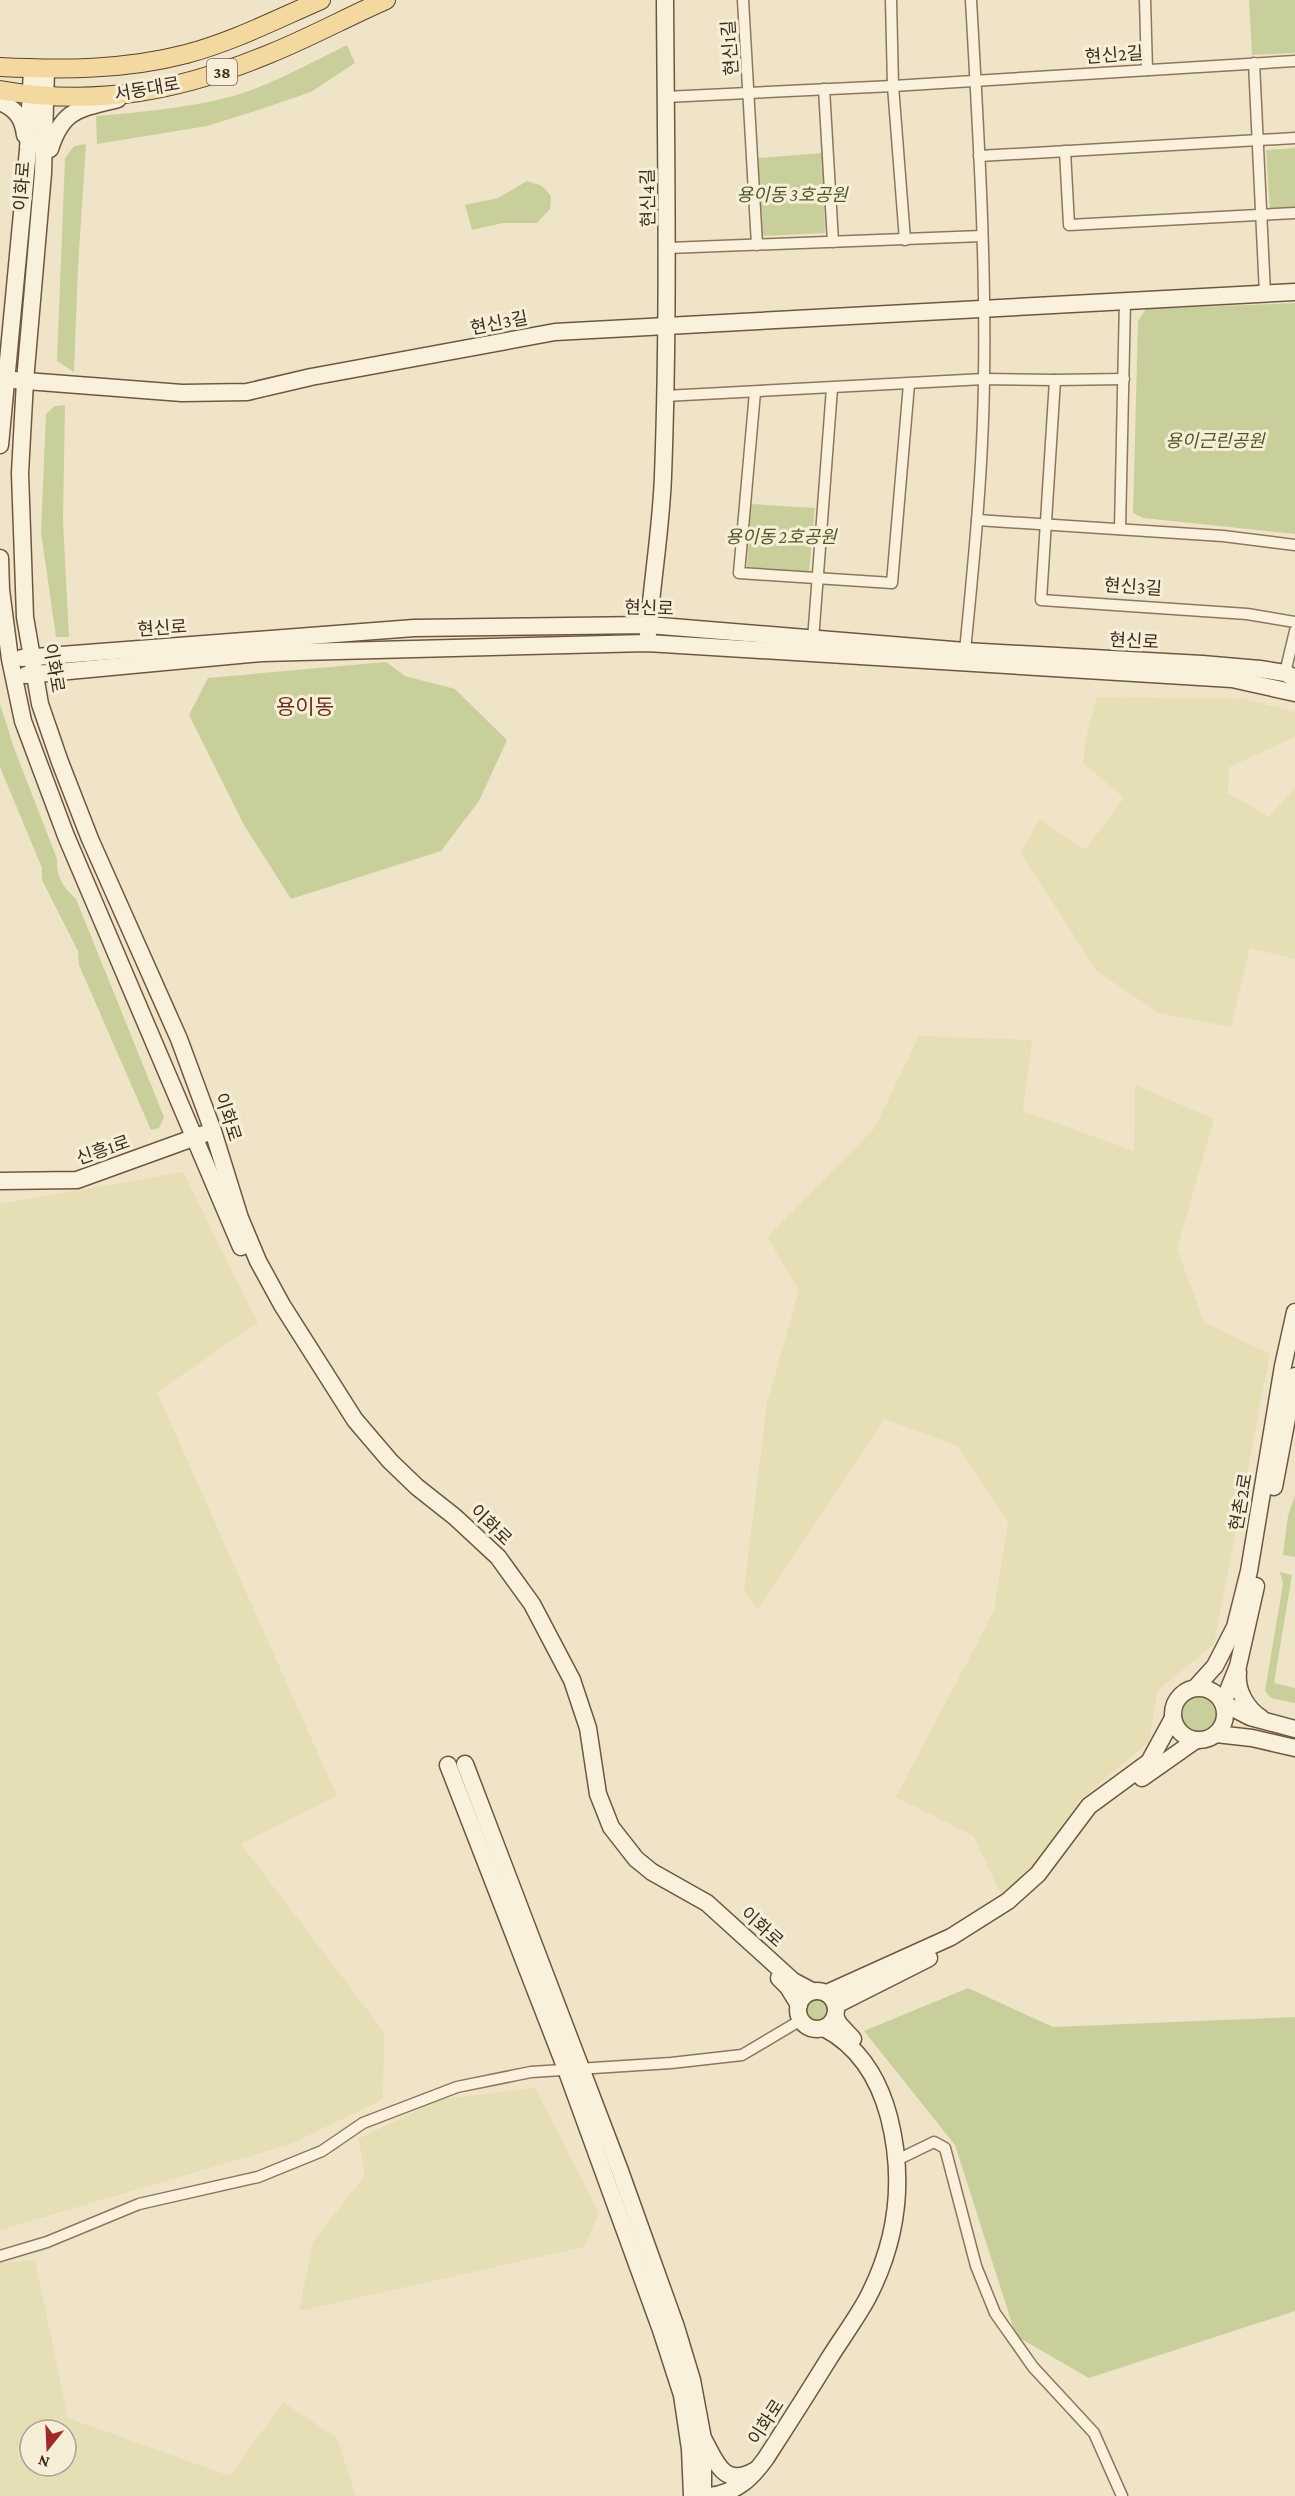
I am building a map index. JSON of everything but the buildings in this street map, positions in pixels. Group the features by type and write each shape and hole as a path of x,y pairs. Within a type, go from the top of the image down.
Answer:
{"main road":[{"name":"서동대로","path":"0,65 39,69 121,67 186,54 249,32 321,0"},
{"name":"서동대로","path":"0,91 33,96 137,94 219,74 271,54 386,0"}],"street":[{"name":"현신4길","path":"647,643 663,480 668,248 665,0"},
{"name":"현신1길","path":"743,0 750,93"},
{"path":"891,0 893,86 905,240"},
{"path":"965,651 977,520 984,379 982,236 971,0"},
{"path":"1145,0 1147,70"},
{"name":"현신2길","path":"665,97 893,86 1295,61"},
{"path":"1254,63 1265,294"},
{"path":"0,445 3,379 33,96 39,69"},
{"path":"824,89 833,242"},
{"path":"750,93 757,245"},
{"path":"43,172 56,130 68,116 93,106 137,94"},
{"name":"이화로","path":"33,96 43,172 25,381 20,473 25,617 40,704 90,839 179,1039 213,1131 240,1218 258,1261 307,1345 355,1420 390,1461 417,1487 455,1517 498,1557 532,1604 572,1680 588,1728 598,1794 611,1827 636,1859 652,1872 707,1903 793,1981 827,2007 841,2037 855,2049 876,2080 901,2159 896,2210 881,2268 867,2300 760,2468 736,2490 710,2496"},
{"path":"0,102 11,107 20,116 28,150"},
{"path":"979,156 1295,138"},
{"path":"1065,151 1069,225 1295,213"},
{"path":"668,248 982,236"},
{"name":"현신3길","path":"3,379 182,393 247,392 555,332 1295,292"},
{"path":"1120,529 1125,301"},
{"path":"665,396 984,379 1124,379"},
{"name":"현신3길","path":"1055,380 1041,600 1247,614 1295,622"},
{"path":"755,392 739,573 892,583 909,384"},
{"path":"813,640 832,388"},
{"path":"977,520 1120,529 1295,545"},
{"path":"0,558 5,660"},
{"name":"현신로","path":"5,660 414,628 648,625 965,651 1202,664 1290,676"},
{"path":"1290,676 1295,631"},
{"name":"현신로","path":"14,677 262,653 647,643 1232,679 1295,693"},
{"name":"이화로","path":"5,660 14,677 22,721 66,836 195,1137 228,1222 247,1260 360,1436 379,1459 419,1497 455,1524 480,1548 527,1612 572,1696 582,1734 592,1795 599,1818 609,1836 627,1859 642,1872 702,1910 730,1932 788,1987 800,2013"},
{"name":"신흥1로","path":"0,1181 77,1180 213,1131"},
{"name":"현촌2로","path":"1223,1703 1238,1666 1259,1572 1291,1370 1295,1312"},
{"name":"현촌2로","path":"1196,1687 1215,1666 1235,1627 1291,1370"},
{"path":"1238,1666 1239,1690 1253,1713 1267,1723"},
{"path":"800,2013 811,2028 827,2007 951,1937 1008,1901 1038,1874 1089,1806 1149,1762 1173,1718 1175,1701 1181,1694 1196,1687 1213,1691 1223,1703 1250,1718 1295,1729"},
{"path":"1216,1734 1225,1722 1226,1714 1223,1703"},
{"path":"1173,1718 1181,1733 1196,1740"},
{"path":"827,2007 950,1947 996,1919 1039,1888 1089,1818 1104,1804 1196,1740 1216,1734 1252,1738 1295,1748"},
{"path":"465,1764 573,2069 682,2395 690,2449 692,2496"},
{"path":"448,1765 676,2328 692,2380 703,2439 703,2496"},
{"path":"0,2256 47,2242 139,2204 258,2177 322,2151 363,2123 457,2087 531,2072 670,2063 742,2055 800,2013 804,1996 827,2007"},
{"path":"736,2495 751,2486 766,2468 877,2292 888,2269 899,2228 905,2184 901,2159 934,2142 945,2148 976,2266 994,2313 1033,2367 1094,2433 1122,2496"},
{"path":"703,2439 716,2463 727,2475 744,2476 760,2468"}],"shaded area":[{"path":"1097,697 1245,699 1295,712 1295,737 1229,767 1228,793 1268,817 1295,788 1295,959 1250,948 1231,1027 1159,1013 1098,972 1020,853 1040,819 1085,850 1124,798 1083,763 1086,738"},
{"path":"919,1036 1032,1040 1023,1111 1134,1151 1135,1085 1214,1119 1177,1249 1204,1322 1270,1354 1214,1644 1157,1691 1149,1742 1080,1800 1030,1870 1002,1896 973,1836 896,1797 994,1611 1008,1522 958,1446 885,1419 758,1609 744,1590 767,1403 799,1290 767,1237 874,1129"},
{"path":"183,1172 258,1323 157,1392 337,1796 241,1844 384,2032 383,2099 291,2144 0,2230 0,1204"},
{"path":"535,2088 599,2213 584,2247 299,2311 313,2242 365,2175 358,2139 440,2099"},
{"path":"35,2260 68,2418 18,2418 18,2478 78,2478 78,2422 230,2476 283,2402 337,2438 356,2496 0,2496 0,2263"}],"green space":[{"path":"1249,0 1295,0 1295,53 1252,55"},
{"path":"347,45 355,63 311,92 207,126 97,144 96,116 182,107 233,96 276,80"},
{"path":"86,144 74,372 57,361 65,158 74,146"},
{"path":"1295,148 1295,211 1270,212 1266,150"},
{"name":"용이동 3호공원","path":"823,153 825,233 762,236 758,158"},
{"path":"527,181 542,186 551,196 550,209 537,223 503,223 472,230 465,205 498,198"},
{"name":"용이근린공원","path":"1295,303 1295,534 1143,518 1133,513 1138,321 1146,309"},
{"path":"65,405 63,521 69,637 56,637 41,532 46,414 55,406"},
{"name":"용이동 2호공원","path":"751,504 815,508 809,573 747,567"},
{"path":"386,662 405,676 455,689 507,740 479,801 441,851 291,899 244,825 189,715 208,678"},
{"path":"0,704 14,748 57,859 59,876 64,886 76,899 164,1117 159,1128 151,1130 79,965 78,951 42,880 42,868 0,767"},
{"path":"1295,1495 1295,1557 1283,1555 1288,1516"},
{"path":"1280,1572 1292,1575 1274,1683 1295,1688 1295,1703 1271,1698 1265,1691 1283,1584"},
{"path":"1199,1697 1211,1702 1216,1714 1211,1726 1199,1731 1187,1726 1182,1714 1187,1702"},
{"path":"968,1988 1053,2027 1295,2017 1295,2311 1089,2378 1016,2336 955,2145 864,2031"},
{"path":"817,1996 827,2000 831,2010 827,2020 817,2024 807,2020 803,2010 807,2000"}],"district":[{"name":"용이동","path":"305,707"}]}
